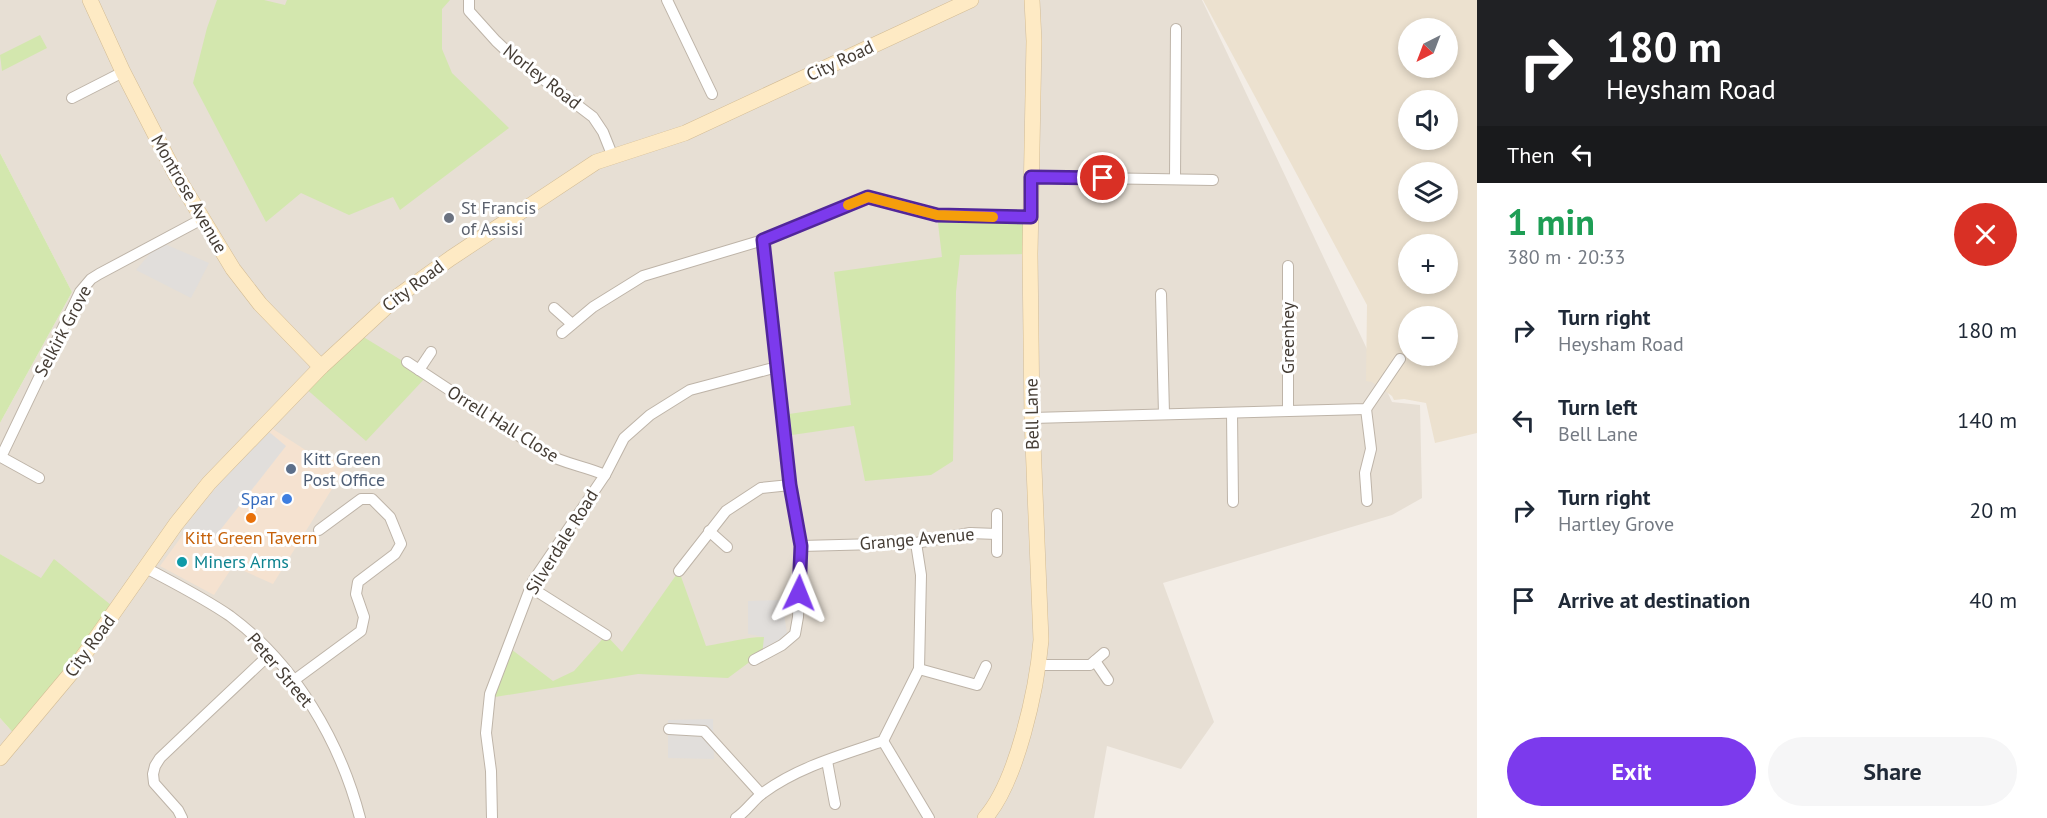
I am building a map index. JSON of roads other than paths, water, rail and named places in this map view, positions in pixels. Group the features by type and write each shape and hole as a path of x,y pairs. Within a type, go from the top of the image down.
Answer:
{"street":[{"name":"Montrose Avenue","path":"90,0 123,72 176,175 232,269 260,304 321,367"},
{"name":"Norley Road","path":"469,0 469,11 496,41 592,117 603,132 613,157"},
{"path":"667,0 712,94"},
{"name":"Bell Lane","path":"985,818 1004,791 1011,773 1039,665 1041,618 1032,418 1031,177 1034,41 1032,0"},
{"name":"City Road","path":"0,758 72,672 176,524 209,483 321,367 385,307 415,283 596,162 685,133 964,2"},
{"path":"1175,179 1176,29"},
{"path":"72,98 123,72"},
{"path":"1031,177 1213,180"},
{"path":"562,333 592,307 643,276 763,240 868,197 937,215 1031,217"},
{"name":"Selkirk Grove","path":"39,478 1,457 80,292 99,273 202,219"},
{"path":"754,660 782,645 795,634 798,617 801,546 790,485 763,240"},
{"name":"Greenhey","path":"1288,266 1288,410"},
{"path":"1161,294 1164,414"},
{"path":"554,308 572,324"},
{"path":"419,370 431,352"},
{"name":"Orrell Hall Close","path":"407,362 545,453 566,464 591,468 605,475"},
{"path":"1367,501 1365,473 1371,449 1366,409 1398,362"},
{"name":"Silverdale Road","path":"492,818 491,771 486,733 490,694 530,587 605,475 624,438 650,415 690,390 777,367"},
{"path":"1032,418 1366,409"},
{"path":"1232,413 1233,502"},
{"path":"679,571 726,511 761,488 790,485"},
{"path":"293,681 360,631 364,617 356,594 358,582 395,554 401,544 390,517 372,499 361,499 319,530"},
{"path":"997,514 997,552"},
{"path":"710,531 727,547"},
{"name":"Grange Avenue","path":"801,546 916,543 970,533 997,534"},
{"path":"735,818 761,794 799,771 883,741 919,669 921,576 916,543"},
{"name":"Peter Street","path":"146,568 230,617 270,654 293,681 325,729 348,781 360,818"},
{"path":"530,587 606,635"},
{"path":"1039,665 1090,665 1104,653"},
{"path":"182,818 154,783 155,766 160,758 270,654"},
{"path":"1095,661 1108,680"},
{"path":"919,669 977,685 986,666"},
{"path":"669,729 704,731 761,794"},
{"path":"883,741 929,818"},
{"path":"827,760 835,804"}],"place":[{"name":"St Francis of Assisi","path":"449,218"},
{"name":"Kitt Green Post Office","path":"291,469"},
{"name":"Spar","path":"287,499"},
{"name":"Kitt Green Tavern","path":"251,518"},
{"name":"Miners Arms","path":"182,562"}]}
